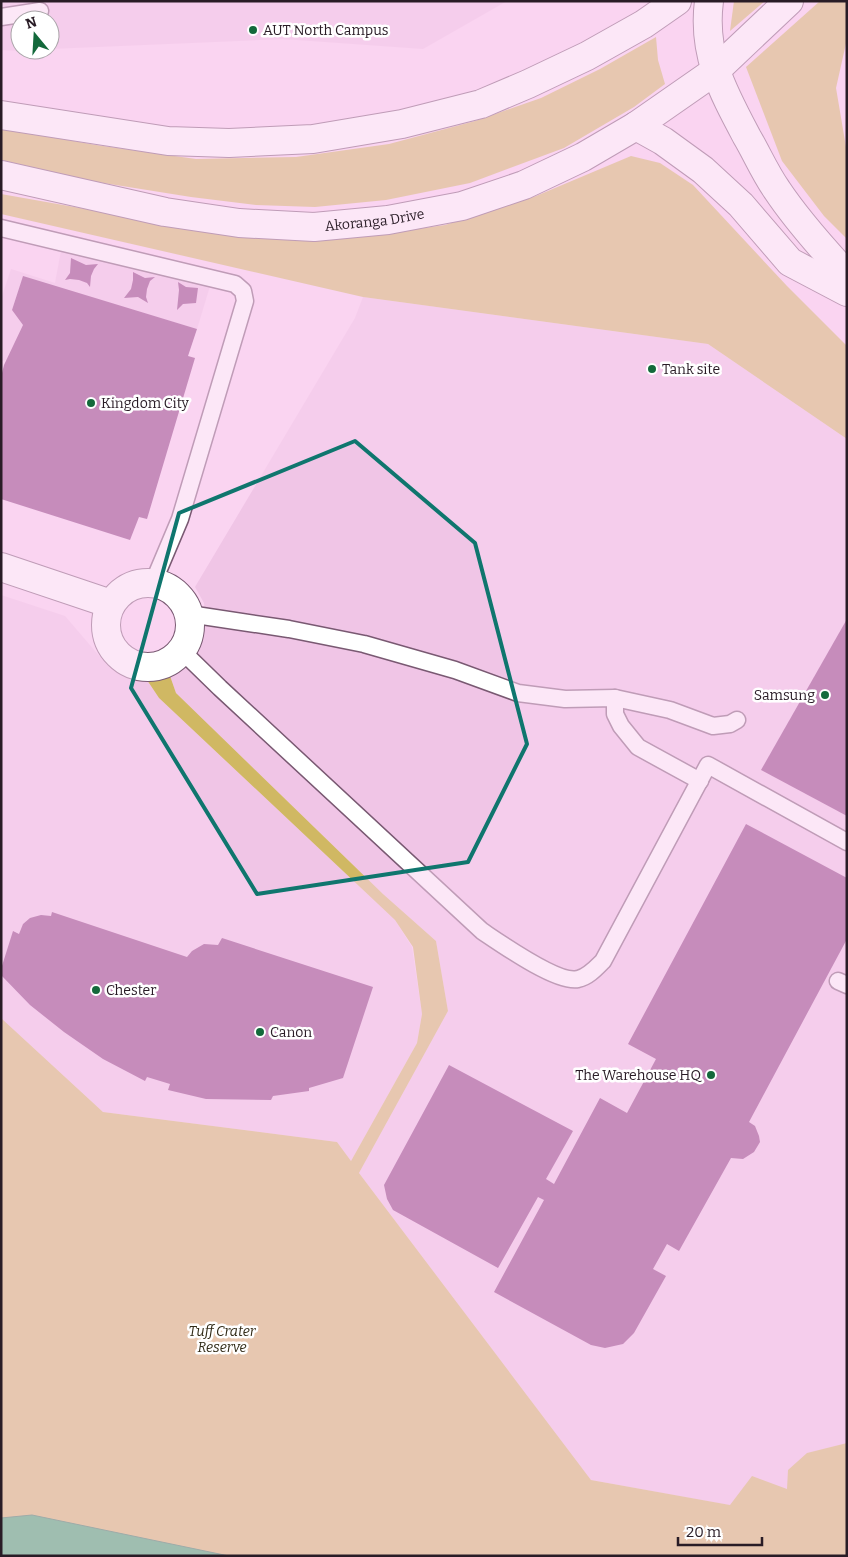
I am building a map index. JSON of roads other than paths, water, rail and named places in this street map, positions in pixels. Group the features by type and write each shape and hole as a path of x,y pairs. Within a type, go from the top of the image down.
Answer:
{"main road":[{"path":"1,115 168,141 229,143 313,139 402,124 481,104 528,84 588,56 644,24 677,1"},
{"path":"708,1 706,20 708,40 715,71 723,92 776,190 817,243 847,275"},
{"name":"Akoranga Drive","path":"1,175 174,213 239,223 314,226 388,220 462,206 524,184 583,157 636,126 715,71 789,1"},
{"path":"636,126 663,141 703,170 741,205 790,262 847,292"},
{"path":"1,567 111,604"},
{"path":"146,582 161,584 173,590 183,601 189,614 188,640 182,651 171,661 158,666 144,667 131,664 110,645 106,632 106,617 111,604 120,593 133,585 146,582"}],"lane":[{"path":"1,228 235,284 243,291 246,301 180,519 153,584"},
{"path":"189,614 289,629 364,644 455,670 518,693 565,699 615,698 670,710 713,726 730,724 737,720"},
{"path":"182,651 482,931 513,952 560,978 577,980 591,973 603,961 708,765 847,842"},
{"path":"615,698 615,714 621,726 638,746 700,781"}],"place":[{"name":"AUT North Campus","path":"253,30"},
{"name":"Tank site","path":"652,369"},
{"name":"Kingdom City","path":"91,403"},
{"name":"Samsung","path":"825,695"},
{"name":"Chester","path":"96,990"},
{"name":"Canon","path":"260,1032"},
{"name":"The Warehouse HQ","path":"711,1075"}],"park label":[{"name":"Tuff Crater Reserve","path":"222,1339"}]}
